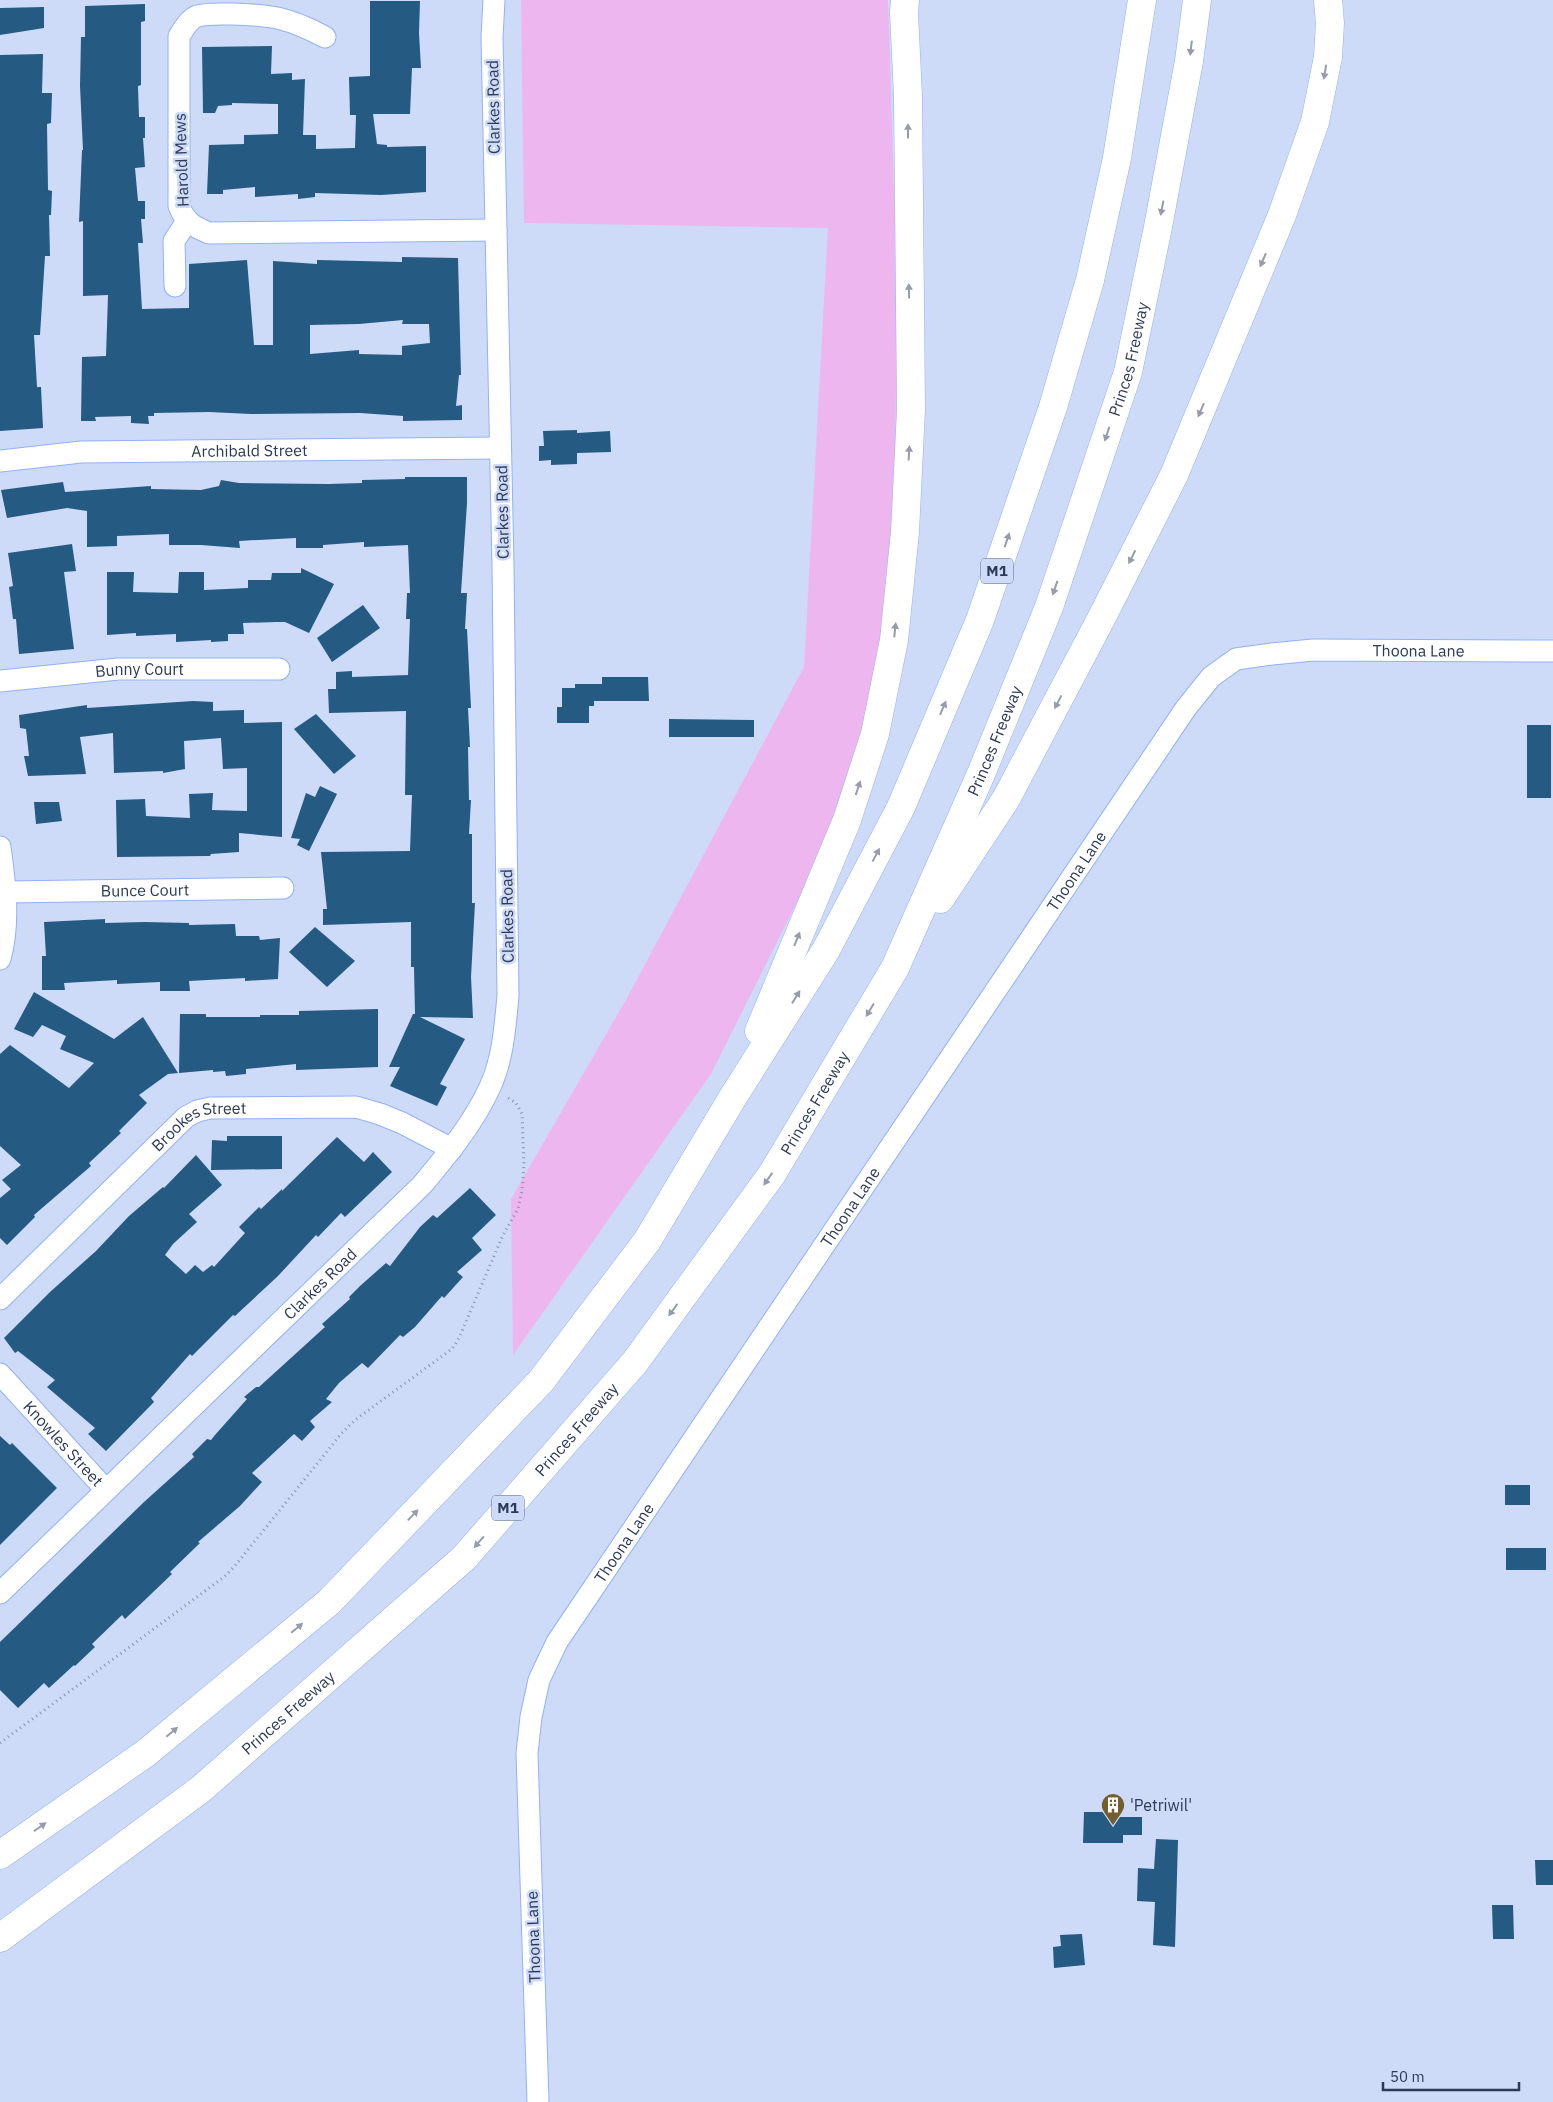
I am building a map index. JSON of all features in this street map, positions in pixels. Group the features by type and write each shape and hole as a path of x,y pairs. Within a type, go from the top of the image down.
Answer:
{"highway":[{"name":"M1","path":"0,1855 146,1753 329,1602 541,1381 646,1241 732,1097 826,950 901,807 980,620 1053,407 1090,280 1118,158 1142,0"},
{"name":"Princes Freeway","path":"0,1938 201,1790 464,1558 635,1362 772,1174 895,968 982,774 1049,607 1128,372 1158,227 1189,61 1197,0"},
{"path":"732,1097 847,820 875,734 894,640 905,532 911,410 908,96 903,4"},
{"path":"895,968 1006,799 1174,475 1282,215 1315,122 1324,81 1332,8"}],"street":[{"name":"Clarkes Road","path":"487,0 492,37"},
{"name":"Clarkes Road","path":"0,1593 422,1185 472,1121 488,1090 505,1036 508,996 492,37 494,0"},
{"name":"Harold Mews","path":"325,37 299,23 272,16 213,14 196,16 186,25 180,36 179,206 187,221 209,233 496,230"},
{"path":"175,286 174,241 187,221"},
{"name":"Archibald Street","path":"0,461 81,452 500,448"},
{"name":"Thoona Lane","path":"538,2102 527,1753 531,1717 539,1680 557,1642 1186,708 1211,677 1236,659 1313,650 1553,651"},
{"name":"Bunny Court","path":"0,681 118,669 278,669"},
{"path":"0,847 6,892 5,925 0,959"},
{"name":"Bunce Court","path":"6,892 283,888"},
{"name":"Brookes Street","path":"0,1299 186,1117 197,1111 210,1108 356,1107 402,1123 452,1149"},
{"name":"Knowles Street","path":"0,1374 106,1490"}],"path":[{"path":"0,1743 224,1577 341,1434 355,1420 452,1349 459,1338 503,1235 518,1209 522,1192 524,1165 522,1114 516,1103 509,1098 488,1090"}],"shaded area":[{"path":"521,0 888,0 897,282 895,480 891,564 872,691 837,812 814,868 711,1074 513,1355 511,1199 627,998 804,667 828,228 524,223"}],"building":[{"path":"370,1 420,1 421,68 412,68 410,114 373,114 377,144 387,145 387,147 426,146 426,192 381,195 315,193 315,197 298,199 298,194 255,197 255,187 223,190 223,194 207,194 209,145 244,144 244,135 278,134 278,104 232,103 232,105 218,106 215,113 203,113 202,47 272,46 271,74 292,73 292,80 305,79 303,135 316,135 316,149 355,148 356,115 350,115 349,77 370,76"},
{"path":"145,4 145,21 141,22 141,85 138,86 139,117 145,117 145,138 143,138 145,167 135,168 138,201 145,201 145,219 141,219 143,243 138,243 142,309 189,308 189,264 247,260 254,345 273,345 273,261 317,264 317,260 402,262 402,257 458,258 461,375 459,375 456,406 462,405 462,420 403,421 403,416 360,413 251,414 209,412 154,413 154,416 148,416 149,424 131,423 131,416 95,417 96,421 81,421 82,357 106,356 108,295 83,296 83,221 79,222 83,150 80,86 81,37 85,37 85,6","holes":["403,320 402,324 429,324 430,343 402,346 402,355 359,354 359,350 310,354 310,325 359,324"]},
{"path":"44,7 44,28 0,35 0,8"},
{"path":"43,54 42,93 52,93 51,123 47,124 48,190 52,191 51,215 49,215 50,256 45,256 40,335 34,335 37,387 41,387 43,428 0,431 0,55"},
{"path":"577,430 577,433 610,431 611,452 577,453 577,464 551,465 551,460 539,461 539,446 544,446 543,431"},
{"path":"405,477 467,477 461,593 467,593 465,629 467,629 471,708 468,708 470,747 468,747 469,800 471,800 469,834 472,834 472,903 475,903 471,977 473,1018 420,1017 465,1039 440,1084 447,1087 437,1106 390,1086 400,1067 389,1067 413,1014 415,1014 414,967 411,967 411,922 323,925 323,909 327,909 321,852 410,851 412,795 405,795 406,711 329,713 328,689 336,689 336,672 352,671 352,677 408,675 410,619 406,619 407,593 410,593 408,545 364,547 364,542 323,545 323,548 296,548 296,538 239,541 240,548 169,545 169,534 117,536 117,546 87,547 87,511 67,508 7,518 1,490 63,482 65,492 151,486 151,489 201,490 219,486 221,480 239,483 328,484 362,483 362,480 405,479"},
{"path":"72,544 76,571 64,572 74,649 19,654 16,619 13,619 9,587 13,586 8,553"},
{"path":"301,568 334,584 309,633 285,622 276,622 243,623 244,634 228,634 228,641 176,642 176,634 136,636 136,633 107,635 107,572 134,572 133,592 178,593 179,572 204,572 204,590 248,588 248,580 271,580 272,573 301,573"},
{"path":"363,605 380,628 332,662 317,638"},
{"path":"602,677 648,677 649,701 594,701 594,706 589,706 589,723 557,723 557,707 562,707 562,688 575,688 575,684 602,684"},
{"path":"193,701 213,702 213,711 244,710 244,723 282,722 282,837 239,833 239,852 211,854 210,856 117,857 116,800 145,799 146,816 190,818 189,794 213,793 212,810 247,811 247,768 223,769 221,738 184,741 185,769 163,773 163,771 114,773 113,733 80,737 86,774 28,776 24,756 29,756 26,729 20,728 19,715 87,705 87,708"},
{"path":"316,714 356,756 334,774 294,729"},
{"path":"669,719 754,720 754,737 669,737"},
{"path":"1527,725 1551,725 1551,798 1527,798"},
{"path":"320,786 337,794 309,851 297,845 300,839 291,838 306,793 315,797"},
{"path":"34,802 59,802 62,821 36,824"},
{"path":"105,919 105,923 235,924 236,936 259,936 260,940 280,938 278,979 245,981 245,978 189,981 190,991 160,991 160,982 117,984 117,980 64,983 65,990 42,990 42,956 46,956 44,922"},
{"path":"315,927 355,961 327,987 289,952"},
{"path":"34,992 114,1039 143,1017 178,1073 168,1074 139,1095 147,1103 119,1131 121,1133 89,1163 91,1166 34,1215 35,1217 7,1245 0,1238 0,1198 11,1189 2,1180 21,1165 0,1146 0,1054 10,1045 69,1088 94,1063 60,1049 66,1036 42,1025 33,1037 14,1029"},
{"path":"378,1009 378,1067 296,1070 296,1064 246,1069 246,1074 226,1076 225,1071 213,1072 213,1070 179,1073 180,1014 206,1014 206,1017 260,1017 260,1015 299,1015 299,1011"},
{"path":"227,1136 282,1136 282,1169 211,1170 212,1140 227,1141"},
{"path":"337,1137 364,1162 373,1152 392,1172 345,1217 341,1213 318,1237 316,1235 278,1276 235,1316 233,1315 192,1356 190,1354 151,1398 154,1402 106,1451 88,1434 95,1428 47,1387 55,1380 18,1351 15,1353 4,1338 50,1292 96,1251 129,1216 164,1188 196,1155 222,1185 189,1214 197,1222 173,1244 165,1255 186,1274 195,1265 203,1272 212,1265 214,1267 245,1233 239,1227 259,1207 261,1209 282,1189 282,1191"},
{"path":"470,1188 496,1215 472,1238 482,1250 457,1272 463,1277 444,1298 442,1296 415,1327 403,1337 400,1335 368,1368 362,1363 339,1383 326,1399 332,1402 310,1421 315,1427 302,1441 294,1434 252,1473 262,1482 240,1506 198,1542 200,1543 170,1572 172,1574 125,1619 122,1615 92,1644 95,1647 75,1666 49,1688 44,1683 18,1708 0,1690 0,1642 144,1502 194,1457 192,1454 207,1439 211,1440 247,1399 244,1397 256,1387 259,1387 325,1327 322,1324 350,1299 349,1297 360,1286 386,1263 390,1266 420,1227 433,1215 437,1218"},
{"path":"0,1436 10,1445 12,1443 57,1488 0,1545"},
{"path":"1505,1485 1530,1485 1530,1505 1505,1505"},
{"path":"1506,1548 1546,1548 1546,1570 1506,1570"},
{"name":"'Petriwil'","path":"1084,1812 1116,1812 1116,1817 1142,1817 1142,1835 1123,1835 1123,1843 1083,1843"},
{"path":"1156,1839 1178,1840 1175,1947 1153,1945 1155,1902 1137,1901 1138,1868 1154,1869"},
{"path":"1535,1860 1553,1860 1553,1885 1536,1885"},
{"path":"1492,1905 1513,1905 1514,1939 1493,1939"},
{"path":"1082,1934 1085,1965 1054,1968 1053,1947 1061,1946 1060,1935"}],"place":[{"name":"'Petriwil'","path":"1113,1826"}]}
